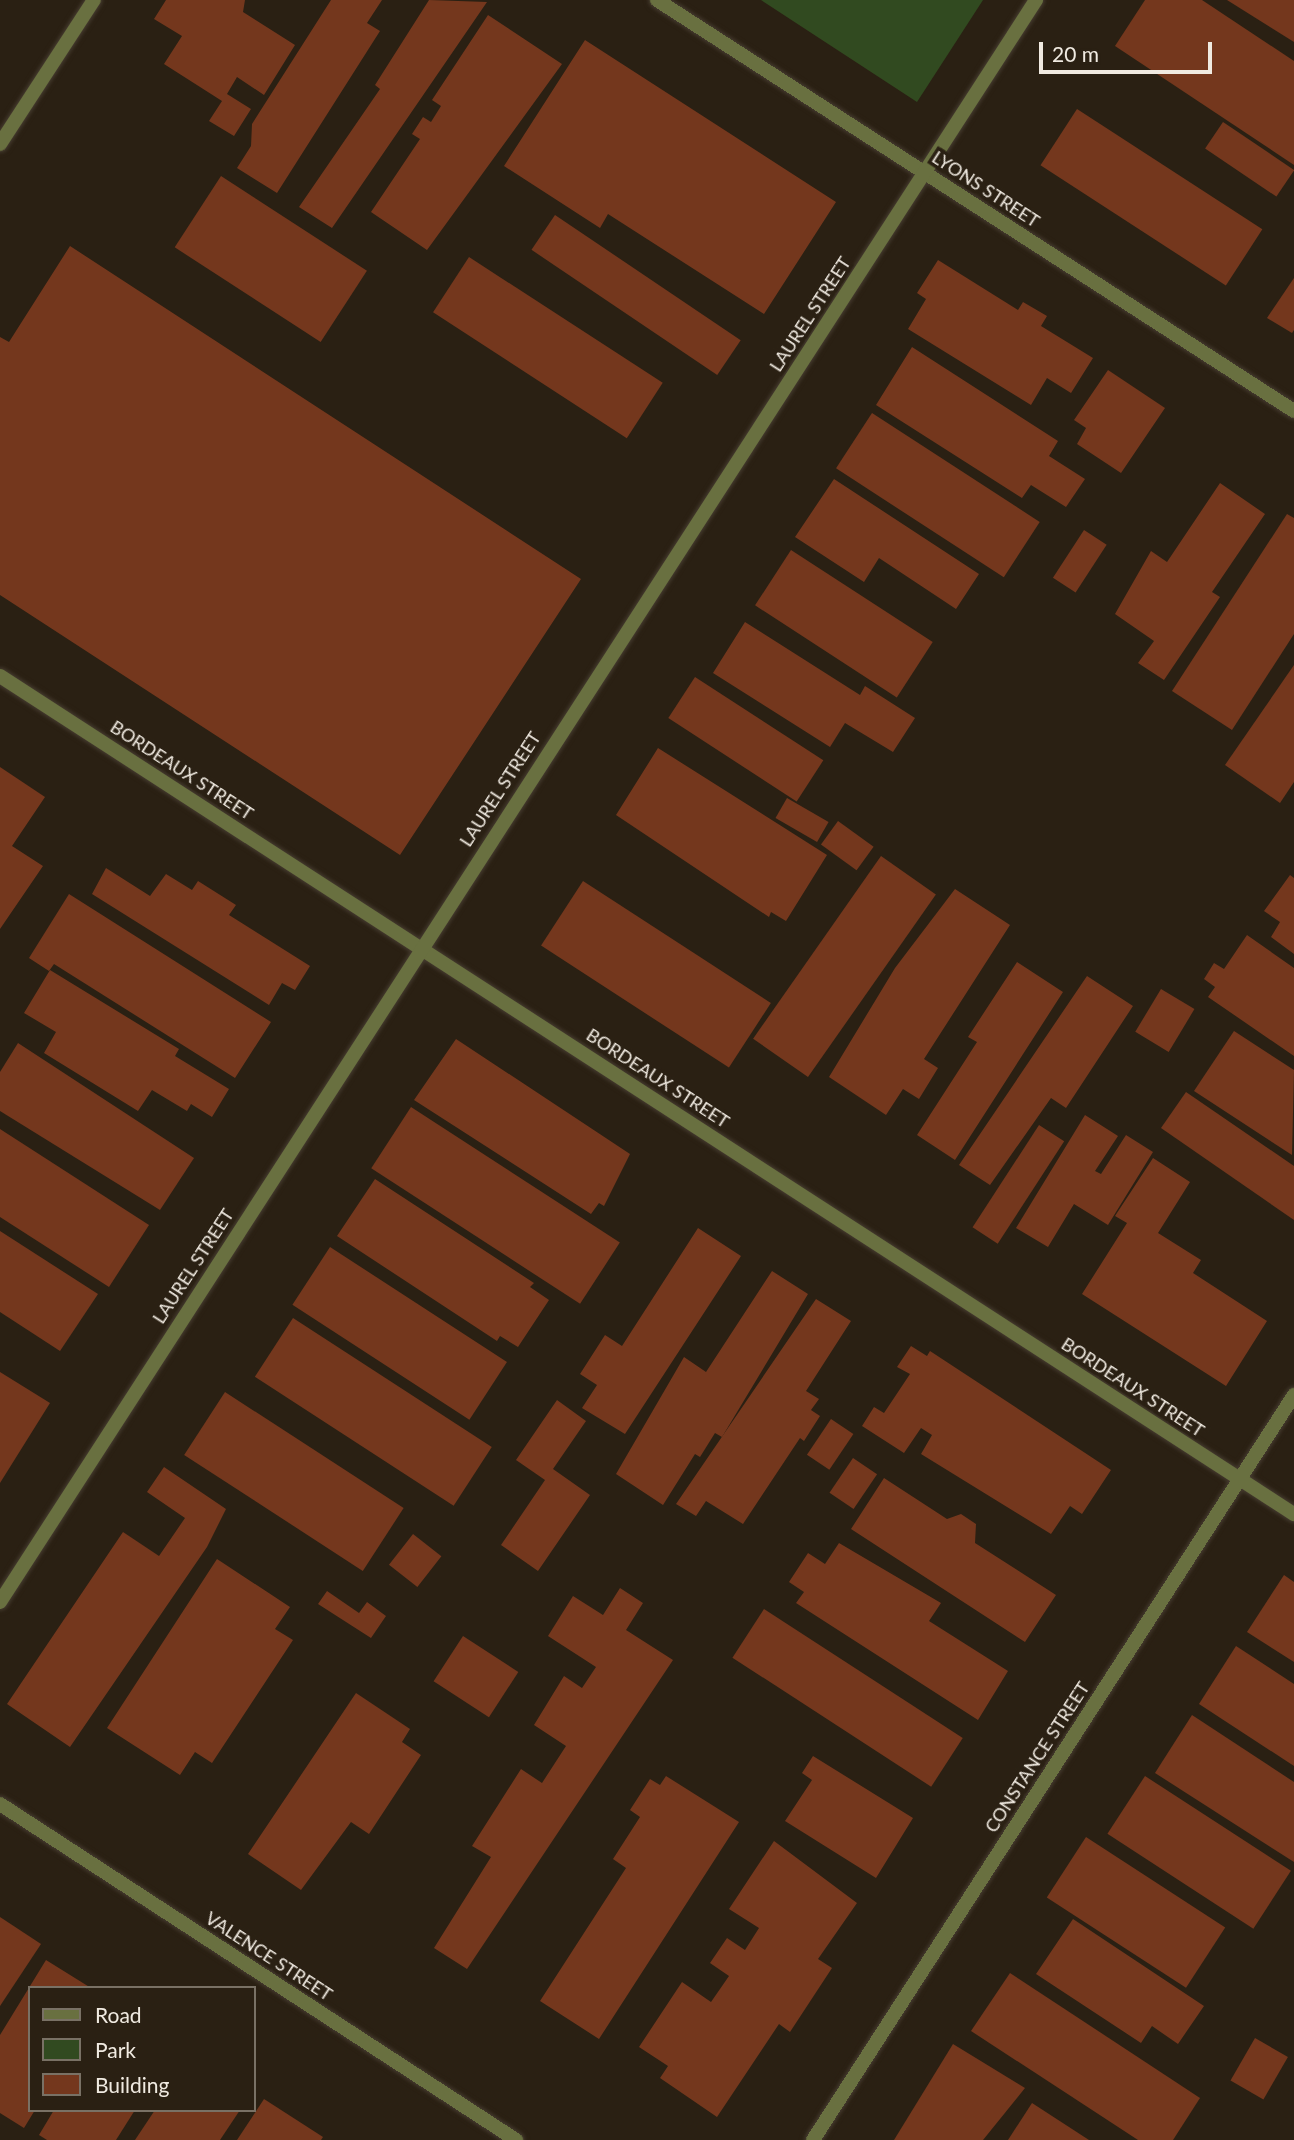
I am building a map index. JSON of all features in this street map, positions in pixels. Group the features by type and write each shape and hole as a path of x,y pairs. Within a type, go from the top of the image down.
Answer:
{"street":[{"path":"0,144 94,0"},
{"name":"LYONS STREET","path":"657,0 1294,411"},
{"name":"LAUREL STREET","path":"0,1601 420,946 1036,0"},
{"name":"BORDEAUX STREET","path":"0,676 1294,1514"},
{"name":"CONSTANCE STREET","path":"813,2140 1294,1395"},
{"name":"VALENCE STREET","path":"0,1804 516,2140"}],"green space":[{"path":"761,0 983,0 917,102"}],"building":[{"path":"166,0 245,0 243,12 295,45 264,95 237,77 227,94 251,109 234,136 209,121 222,101 164,64 182,36 154,19"},
{"path":"331,0 382,0 367,23 380,31 277,193 237,168 251,146 252,124"},
{"path":"429,0 487,2 332,228 299,207 380,89 375,85"},
{"path":"1145,0 1202,0 1294,61 1294,165 1115,46"},
{"path":"1227,0 1294,0 1294,42"},
{"path":"488,15 562,64 427,250 371,212 420,139 412,134 423,117 431,122 441,106 432,100"},
{"path":"585,40 836,202 764,314 608,214 600,228 504,166"},
{"path":"1077,109 1262,229 1226,286 1041,165"},
{"path":"1223,122 1294,170 1276,197 1205,149"},
{"path":"221,176 367,271 321,342 175,247"},
{"path":"555,215 741,340 717,375 532,250"},
{"path":"70,246 581,579 400,855 0,595 0,337 9,342"},
{"path":"469,257 663,383 627,438 433,312"},
{"path":"938,260 1018,310 1023,302 1047,316 1041,326 1093,358 1071,393 1047,378 1031,405 908,329 926,299 917,293"},
{"path":"1294,278 1294,330 1292,333 1267,318"},
{"path":"912,347 1058,441 1049,456 1085,479 1066,507 1031,485 1022,498 876,405"},
{"path":"1108,370 1165,408 1121,473 1077,444 1086,428 1074,420"},
{"path":"872,413 1040,522 1004,577 836,468"},
{"path":"834,479 979,574 956,609 879,558 864,582 795,537"},
{"path":"1220,483 1265,514 1212,592 1220,597 1164,680 1138,663 1154,641 1115,614 1151,551 1167,562"},
{"path":"1287,514 1294,518 1294,634 1232,730 1172,691"},
{"path":"1084,530 1107,545 1076,593 1053,578"},
{"path":"791,550 933,642 897,697 755,605"},
{"path":"745,622 860,695 865,686 915,718 893,752 845,723 830,747 713,673"},
{"path":"1294,665 1294,782 1280,803 1225,765"},
{"path":"695,677 823,760 797,801 668,718"},
{"path":"658,748 827,855 786,921 771,912 769,917 616,815"},
{"path":"0,767 45,797 12,846 43,866 0,929"},
{"path":"787,798 829,822 817,842 776,818"},
{"path":"838,821 874,847 857,870 821,844"},
{"path":"881,856 936,894 808,1077 753,1039"},
{"path":"106,868 150,896 166,874 192,890 198,881 236,905 229,915 310,966 295,990 282,983 269,1005 92,894"},
{"path":"1290,875 1294,878 1294,954 1271,937 1280,922 1264,911"},
{"path":"583,881 771,1003 729,1068 541,946"},
{"path":"955,889 1010,925 924,1059 938,1068 919,1099 903,1089 886,1115 829,1077 895,968"},
{"path":"69,894 271,1022 235,1078 54,964 49,971 29,958"},
{"path":"1247,935 1294,968 1294,1056 1208,997 1215,987 1204,979 1214,963 1224,969"},
{"path":"1017,962 1063,992 955,1160 917,1135 977,1042 968,1037"},
{"path":"50,970 179,1049 175,1056 229,1089 212,1117 191,1104 187,1111 152,1090 138,1111 44,1053 56,1032 24,1013"},
{"path":"1087,976 1133,1006 1066,1108 1051,1098 990,1185 959,1165"},
{"path":"1161,989 1194,1009 1169,1052 1135,1032"},
{"path":"1234,1031 1294,1070 1292,1155 1194,1091"},
{"path":"456,1039 630,1154 604,1206 599,1203 591,1214 414,1100"},
{"path":"18,1043 194,1158 160,1210 0,1111 0,1072"},
{"path":"1186,1092 1294,1166 1294,1220 1161,1128"},
{"path":"411,1107 620,1243 580,1304 371,1168"},
{"path":"1085,1115 1118,1136 1095,1171 1101,1174 1126,1135 1153,1152 1108,1225 1074,1204 1048,1247 1016,1228"},
{"path":"1039,1125 1064,1141 998,1244 973,1227"},
{"path":"0,1129 149,1225 109,1287 0,1217"},
{"path":"1153,1158 1190,1182 1158,1233 1201,1260 1193,1273 1267,1321 1226,1386 1082,1294 1127,1223 1115,1216"},
{"path":"375,1179 534,1283 530,1287 549,1300 518,1347 500,1336 497,1341 337,1236"},
{"path":"698,1228 741,1256 625,1434 582,1408 597,1385 580,1374 605,1335 622,1346"},
{"path":"0,1231 98,1294 60,1351 0,1312"},
{"path":"330,1247 507,1362 469,1420 292,1305"},
{"path":"772,1271 808,1294 722,1437 715,1433 700,1457 695,1454 663,1505 616,1474 684,1357 706,1372"},
{"path":"816,1299 851,1321 806,1391 819,1399 811,1410 820,1416 804,1441 800,1438 743,1524 706,1501 696,1516 676,1504"},
{"path":"293,1318 492,1447 454,1506 255,1377"},
{"path":"911,1346 927,1356 930,1351 1111,1470 1082,1514 1070,1506 1051,1534 921,1454 932,1435 921,1428 904,1453 862,1426 874,1407 884,1413 910,1374 897,1367"},
{"path":"0,1372 50,1403 0,1483"},
{"path":"225,1392 404,1508 363,1571 184,1455"},
{"path":"557,1400 586,1421 553,1469 590,1495 538,1571 501,1545 545,1480 516,1460"},
{"path":"831,1419 853,1434 829,1470 807,1455"},
{"path":"853,1458 877,1474 854,1509 830,1493"},
{"path":"164,1467 226,1509 207,1547 70,1747 7,1704 123,1532 159,1556 185,1518 147,1492"},
{"path":"884,1478 947,1519 961,1514 976,1524 975,1543 1056,1595 1025,1642 851,1529"},
{"path":"413,1534 441,1556 417,1587 389,1565"},
{"path":"839,1543 941,1603 929,1621 1008,1671 978,1720 796,1603 804,1592 789,1582 808,1553 825,1564"},
{"path":"217,1559 290,1607 275,1629 293,1640 212,1763 195,1752 180,1775 107,1728"},
{"path":"1284,1575 1294,1582 1294,1662 1247,1632"},
{"path":"620,1588 643,1603 626,1630 673,1660 467,1969 434,1948 491,1857 472,1846 521,1769 542,1783 566,1746 534,1725 564,1676 582,1688 596,1667 548,1636 573,1596 603,1615"},
{"path":"327,1591 359,1613 367,1602 386,1616 371,1638 318,1604"},
{"path":"764,1609 963,1738 931,1787 732,1658"},
{"path":"463,1636 518,1672 489,1717 434,1681"},
{"path":"1236,1646 1294,1684 1294,1766 1199,1704"},
{"path":"356,1693 410,1729 402,1742 421,1755 369,1834 351,1822 301,1890 248,1854"},
{"path":"1192,1715 1294,1782 1294,1862 1155,1773"},
{"path":"813,1756 913,1818 876,1878 785,1821 812,1780 802,1773"},
{"path":"666,1776 739,1822 599,2039 540,2001 626,1868 613,1859 640,1817 630,1810 650,1779 660,1785"},
{"path":"1145,1776 1291,1871 1253,1929 1107,1834"},
{"path":"1086,1837 1225,1927 1186,1988 1047,1897"},
{"path":"774,1841 857,1903 818,1959 832,1968 790,2032 779,2024 717,2117 660,2078 668,2066 639,2047 682,1982 711,2002 729,1976 710,1963 727,1938 745,1950 759,1928 729,1909"},
{"path":"0,1917 41,1944 0,2006"},
{"path":"1073,1919 1204,2006 1178,2044 1152,2026 1141,2043 1036,1974"},
{"path":"46,1960 88,1986 30,1986"},
{"path":"1010,1973 1200,2098 1173,2140 1138,2140 971,2031"},
{"path":"28,1989 28,2112 34,2112 24,2128 0,2113 0,2035"},
{"path":"1255,2038 1288,2057 1263,2099 1230,2080"},
{"path":"953,2044 1025,2088 983,2140 894,2140"},
{"path":"264,2099 323,2137 321,2140 237,2140"},
{"path":"1032,2103 1089,2140 1008,2140"},
{"path":"53,2112 134,2112 116,2140 47,2140 39,2135"},
{"path":"154,2112 239,2112 220,2140 135,2140"}]}
